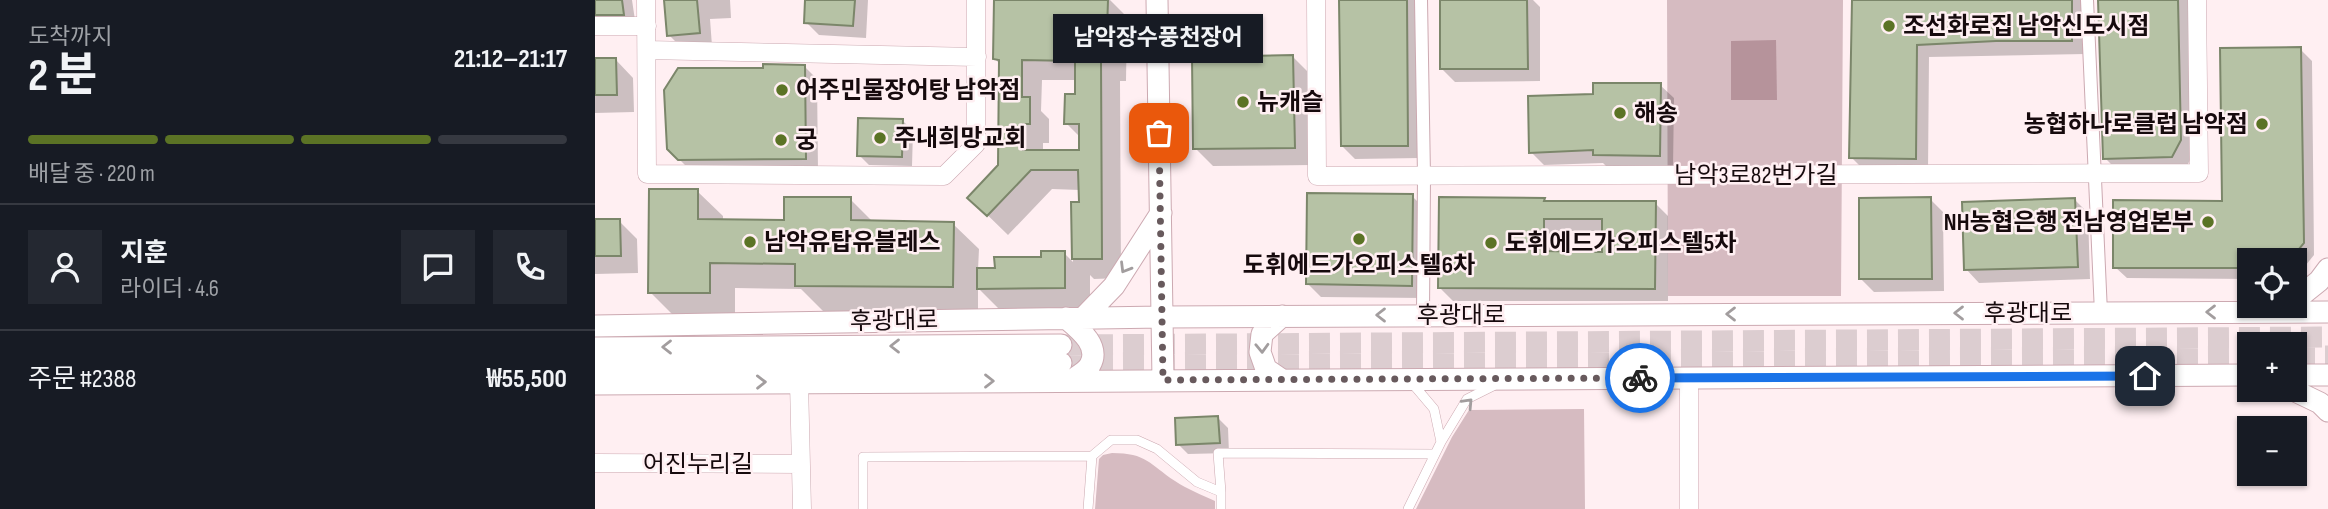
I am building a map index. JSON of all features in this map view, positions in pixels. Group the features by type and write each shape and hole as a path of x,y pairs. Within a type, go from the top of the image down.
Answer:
{"street":[{"path":"646,0 647,174 944,176 976,144 976,0"},
{"path":"1157,0 1163,380"},
{"name":"남악3로82번가길","path":"1316,0 1317,176 2199,173 2197,0"},
{"path":"1421,0 1423,315"},
{"path":"2087,0 2101,313"},
{"path":"595,26 647,26"},
{"path":"647,50 977,57"},
{"path":"1065,363 1090,366 1094,352 1075,318 1114,286 1161,213"},
{"path":"2307,290 2328,269"},
{"name":"후광대로","path":"595,326 1162,317 2101,313 2237,308"},
{"name":"후광대로","path":"2307,309 2328,312"},
{"path":"1282,316 1262,334 1260,352 1266,369 1282,380"},
{"name":"후광대로","path":"595,348 1065,363 1163,380 2237,375"},
{"name":"후광대로","path":"595,368 1065,363"},
{"name":"후광대로","path":"595,384 799,382 1065,363"},
{"path":"2307,375 2328,375"},
{"path":"1689,378 1689,509"},
{"path":"799,382 802,509"},
{"path":"2307,397 2320,403 2328,411"},
{"name":"어진누리길","path":"595,463 801,464"}],"lane":[{"path":"1408,509 1441,442 1467,399 1507,378"},
{"path":"1409,379 1434,409 1441,442"},
{"path":"863,509 863,457 1092,456 1111,440 1137,440 1157,449 1197,482 1220,492"},
{"path":"1221,509 1218,453 1435,454"},
{"path":"1088,509 1092,456"}],"shaded area":[{"path":"1667,0 1843,0 1841,296 1668,296"},
{"path":"1776,40 1777,100 1731,100 1731,41"},
{"path":"1584,409 1585,509 1416,509 1452,437 1469,410"},
{"path":"1112,453 1140,457 1180,484 1215,501 1215,509 1095,509 1099,459"}],"building":[{"path":"595,0 622,0 624,15 595,15"},
{"path":"664,0 697,0 700,33 667,36"},
{"path":"805,0 855,0 853,26 804,23"},
{"path":"994,0 1108,0 1106,62 1101,62 1102,259 1072,259 1071,202 1079,202 1078,170 1031,170 987,216 967,198 998,165 999,60 993,59","holes":["1022,60 1075,61 1075,94 1065,94 1064,124 1079,124 1079,150 1023,150 1023,124 1030,124 1030,97 1022,97"]},
{"path":"1339,0 1407,0 1408,146 1341,146"},
{"path":"1440,0 1527,0 1528,69 1440,69"},
{"path":"1852,0 2072,0 2072,41 1917,45 1916,159 1849,158"},
{"path":"2098,0 2178,0 2181,140 2172,157 2103,159"},
{"path":"2301,47 2304,243 2300,248 2237,248 2237,268 2113,268 2113,200 2222,201 2220,48"},
{"name":"뉴캐슬","path":"1293,55 1295,148 1193,149 1192,57"},
{"path":"595,58 616,58 617,95 595,95"},
{"path":"763,64 805,65 806,159 678,160 667,149 664,90 678,68 763,68"},
{"path":"1593,83 1661,83 1660,156 1593,155 1593,150 1529,153 1528,96 1593,94"},
{"name":"주내희망교회","path":"858,118 903,119 902,157 857,156"},
{"name":"남악유탑유블레스","path":"649,189 698,189 698,219 784,220 784,197 851,197 851,220 954,222 953,287 795,286 795,264 710,263 710,293 648,293"},
{"name":"도휘에드가오피스텔6차","path":"1307,193 1413,194 1412,286 1306,284"},
{"path":"1439,197 1656,201 1655,289 1438,288","holes":["1544,219 1602,219 1602,252 1544,251"]},
{"path":"1931,197 1932,279 1859,279 1859,198"},
{"path":"2075,198 2078,267 1964,270 1962,202"},
{"path":"595,219 620,219 621,256 595,256"},
{"path":"1041,251 1065,251 1065,288 977,289 977,268 995,268 994,257 1041,257"},
{"path":"1218,416 1220,443 1176,445 1175,418"}],"tunnel":[{"path":"1061,345 2328,337"},
{"path":"1061,363 2237,356"},
{"path":"2307,356 2328,356"}],"way so far":[{"path":"1159,133 1163,380 1640,378"}],"place":[{"name":"조선화로집 남악신도시점","path":"1889,26"},
{"name":"어주민물장어탕 남악점","path":"782,90"},
{"name":"뉴캐슬","path":"1243,102"},
{"name":"해송","path":"1620,113"},
{"name":"농협하나로클럽 남악점","path":"2262,124"},
{"name":"남악장수풍천장어","path":"1159,133"},
{"name":"주내희망교회","path":"880,138"},
{"name":"궁","path":"781,140"},
{"name":"NH농협은행 전남영업본부","path":"2208,222"},
{"name":"도휘에드가오피스텔6차","path":"1359,239"},
{"name":"남악유탑유블레스","path":"750,242"},
{"name":"도휘에드가오피스텔5차","path":"1491,243"}],"route":[{"path":"1640,378 2145,376"}]}
